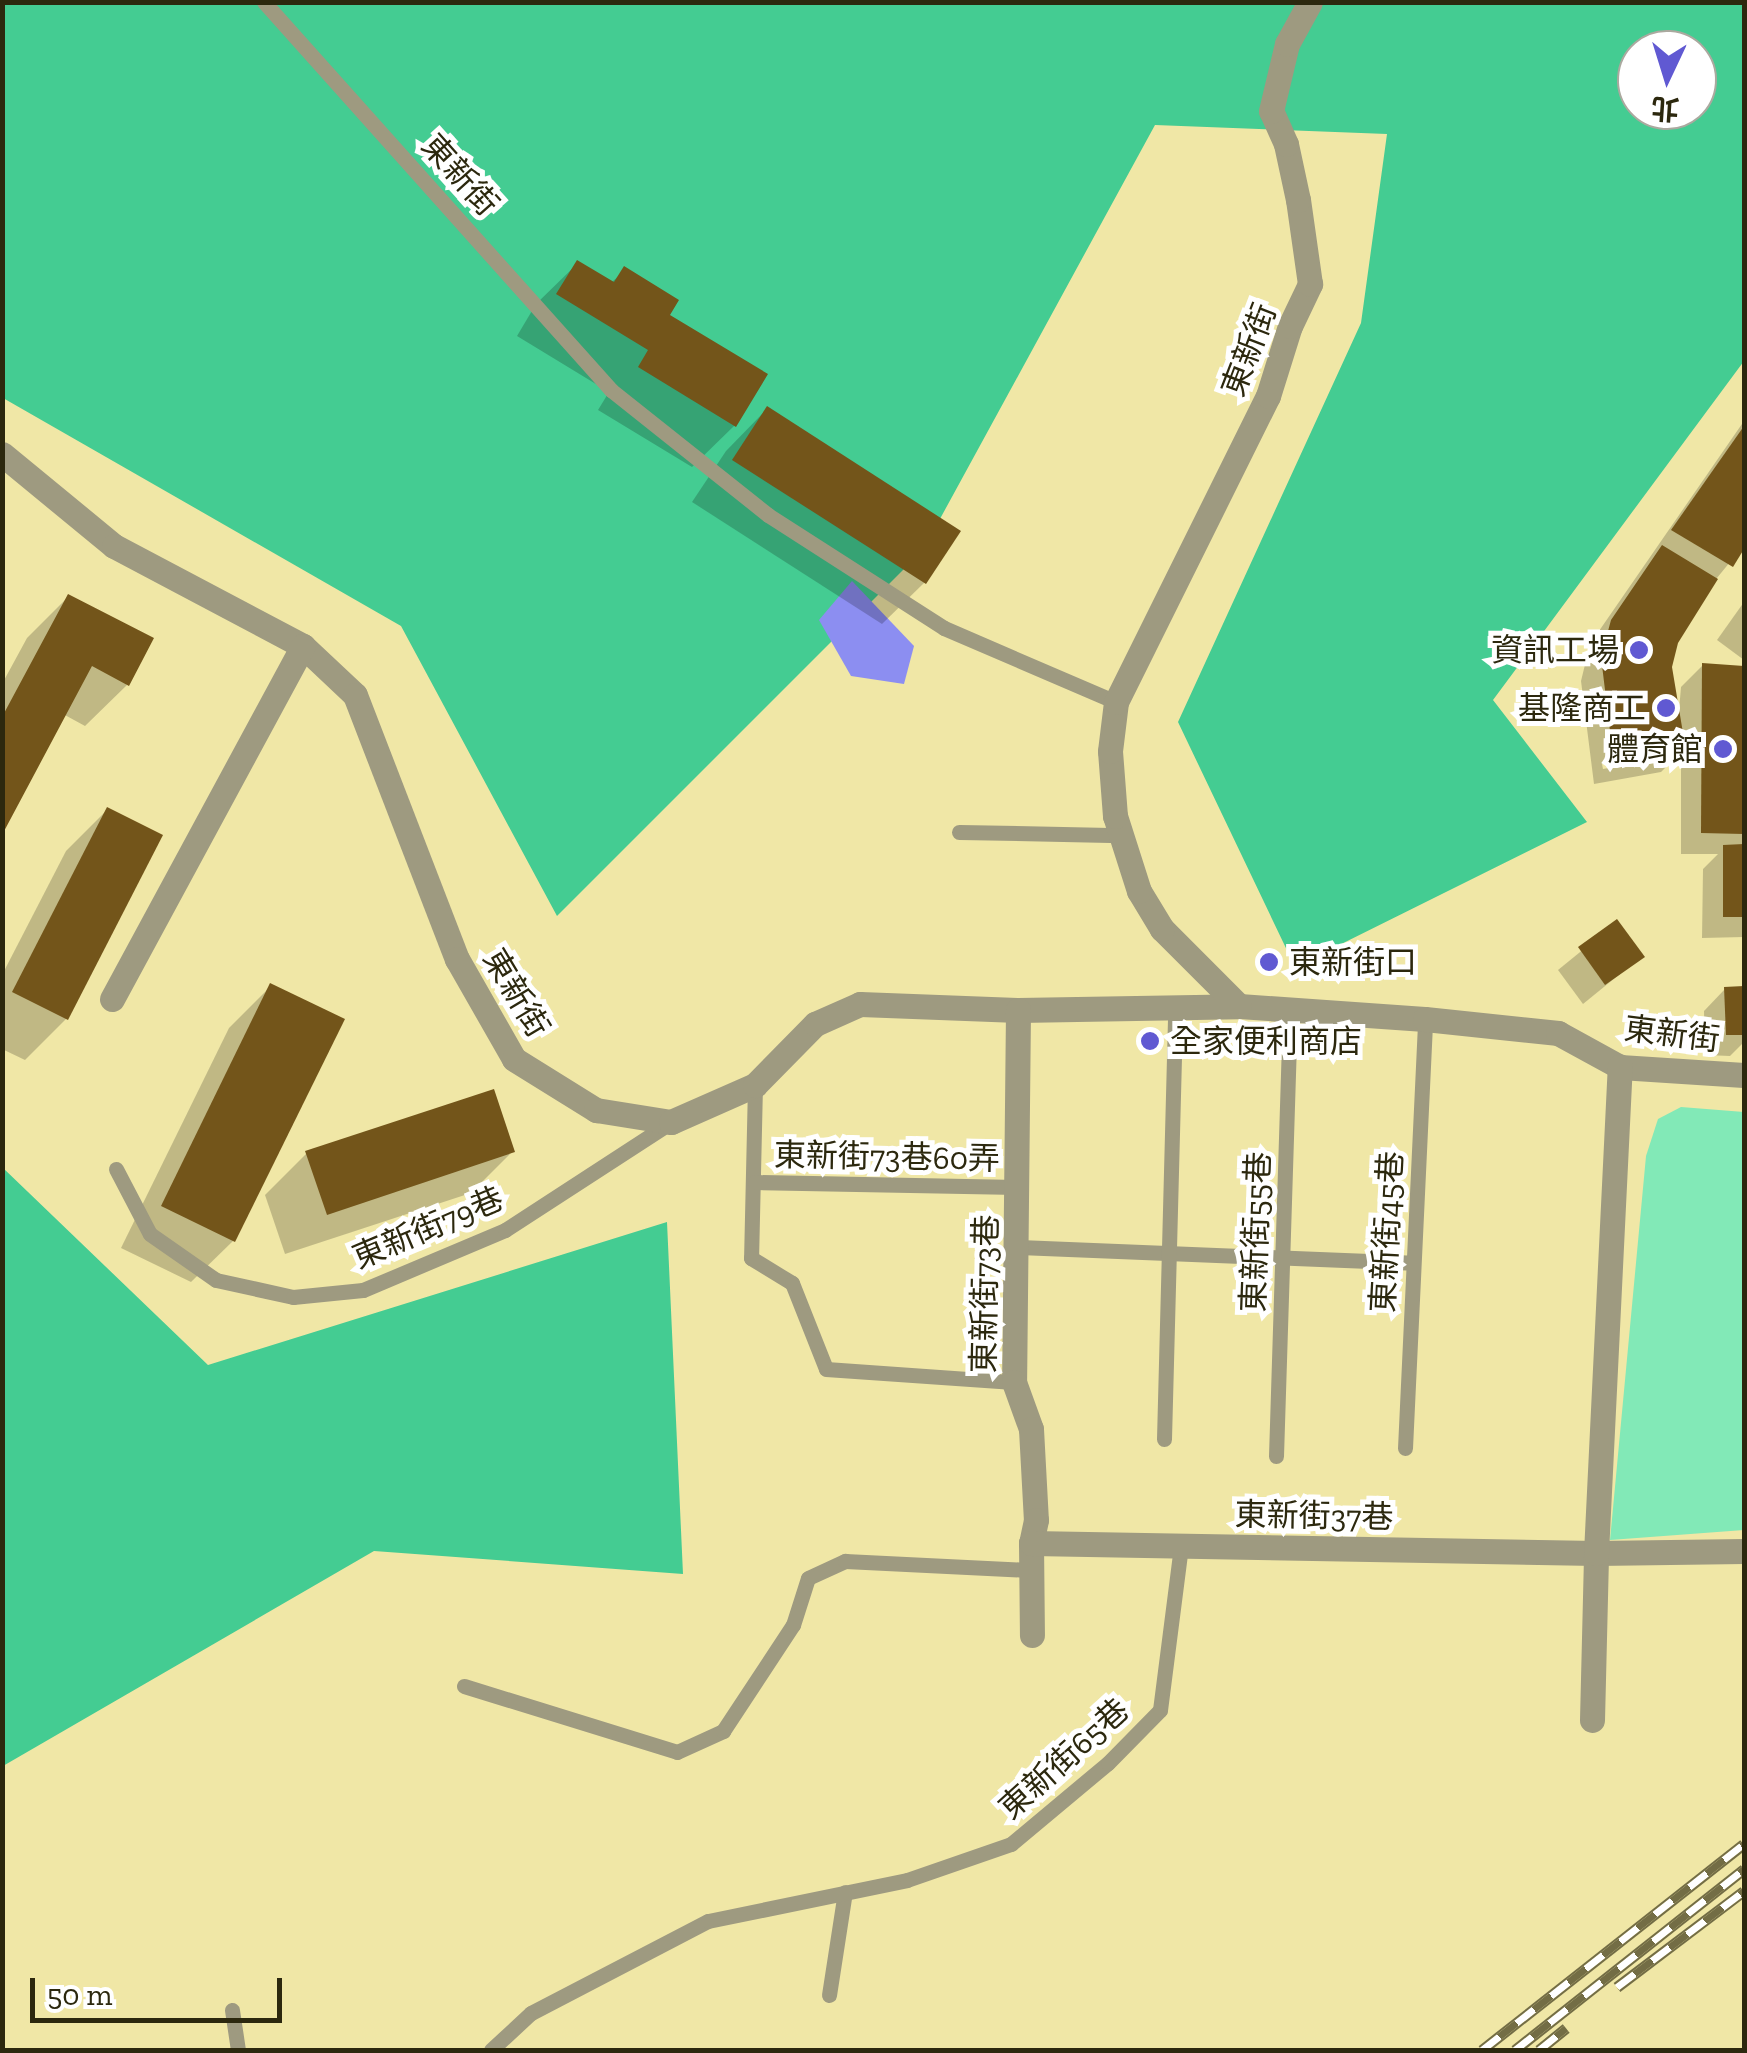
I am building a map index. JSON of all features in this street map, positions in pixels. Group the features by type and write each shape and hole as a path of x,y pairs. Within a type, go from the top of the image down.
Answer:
{"street":[{"name":"東新街","path":"1239,1006 1162,929 1139,891 1116,816 1110,751 1116,702 1268,396 1290,326 1310,284 1286,144 1271,111 1287,44 1310,2"},
{"name":"東新街","path":"2,454 114,546 303,646 355,695 457,958 514,1060 596,1110 671,1122 755,1085 815,1024 860,1004 1018,1010 1239,1006 1424,1019 1558,1033 1620,1068 1744,1074"},
{"path":"112,1000 303,646"},
{"name":"東新街73巷","path":"1018,1010 1014,1382 1031,1429 1036,1520 1031,1543 1032,1635"},
{"path":"1592,1720 1596,1553 1620,1068"},
{"name":"東新街37巷","path":"1031,1543 1596,1553 1744,1551"}],"lane":[{"name":"東新街","path":"264,2 610,390 768,514 944,628 1116,702"},
{"path":"960,832 1122,835"},
{"path":"1164,1439 1175,1006"},
{"name":"東新街55巷","path":"1276,1456 1290,1009"},
{"name":"東新街45巷","path":"1405,1448 1424,1019"},
{"path":"755,1085 752,1258 792,1284 826,1369 1014,1382"},
{"name":"東新街79巷","path":"116,1168 150,1234 216,1280 293,1297 363,1290 506,1230 671,1122"},
{"name":"東新街73巷60弄","path":"755,1182 1018,1187"},
{"path":"1018,1247 1413,1262"},
{"name":"東新街65巷","path":"492,2050 530,2013 708,1921 907,1880 1012,1844 1108,1763 1160,1710 1181,1546"},
{"path":"464,1686 677,1752 723,1731 793,1625 808,1578 845,1561 1032,1570"},
{"path":"829,1995 844,1892"},
{"path":"232,2010 238,2050"}],"green space":[{"path":"3,3 1744,3 1744,361 1493,700 1587,822 1295,967 1178,722 1361,323 1387,134 1155,125 923,550 557,916 401,626 3,398"},
{"path":"1681,1107 1744,1112 1744,1530 1610,1540 1646,1156 1658,1119"},
{"path":"2,1167 208,1365 667,1222 683,1574 374,1551 3,1766"}],"shaded area":[{"path":"852,581 914,646 904,684 851,676 819,620"}],"building":[{"path":"577,260 614,282 624,266 679,300 670,315 768,374 736,427 638,367 648,350 556,294"},
{"path":"767,406 961,531 926,584 732,460"},
{"path":"1744,426 1744,549 1733,567 1671,530"},
{"name":"資訊工場","path":"1662,545 1718,579 1678,643 1672,667 1686,751 1614,764 1601,657 1611,620"},
{"path":"68,594 154,638 129,686 92,666 2,835 2,717"},
{"name":"體育館","path":"1702,663 1744,666 1744,834 1701,833"},
{"path":"107,807 163,835 68,1020 12,992"},
{"path":"1744,844 1744,917 1723,917 1723,845"},
{"path":"1617,919 1645,957 1605,985 1578,947"},
{"path":"270,983 345,1019 235,1242 161,1206"},
{"path":"1744,986 1744,1035 1726,1035 1724,987"},
{"path":"494,1089 515,1152 327,1215 305,1151"}],"railway":[{"path":"1482,2050 1744,1844"},
{"path":"1515,2050 1744,1869"},
{"path":"1617,1987 1744,1891"},
{"path":"1539,2050 1566,2028"}],"place":[{"name":"資訊工場","path":"1639,650"},
{"name":"基隆商工","path":"1666,708"},
{"name":"體育館","path":"1723,749"},
{"name":"東新街口","path":"1269,962"},
{"name":"全家便利商店","path":"1150,1041"}]}
